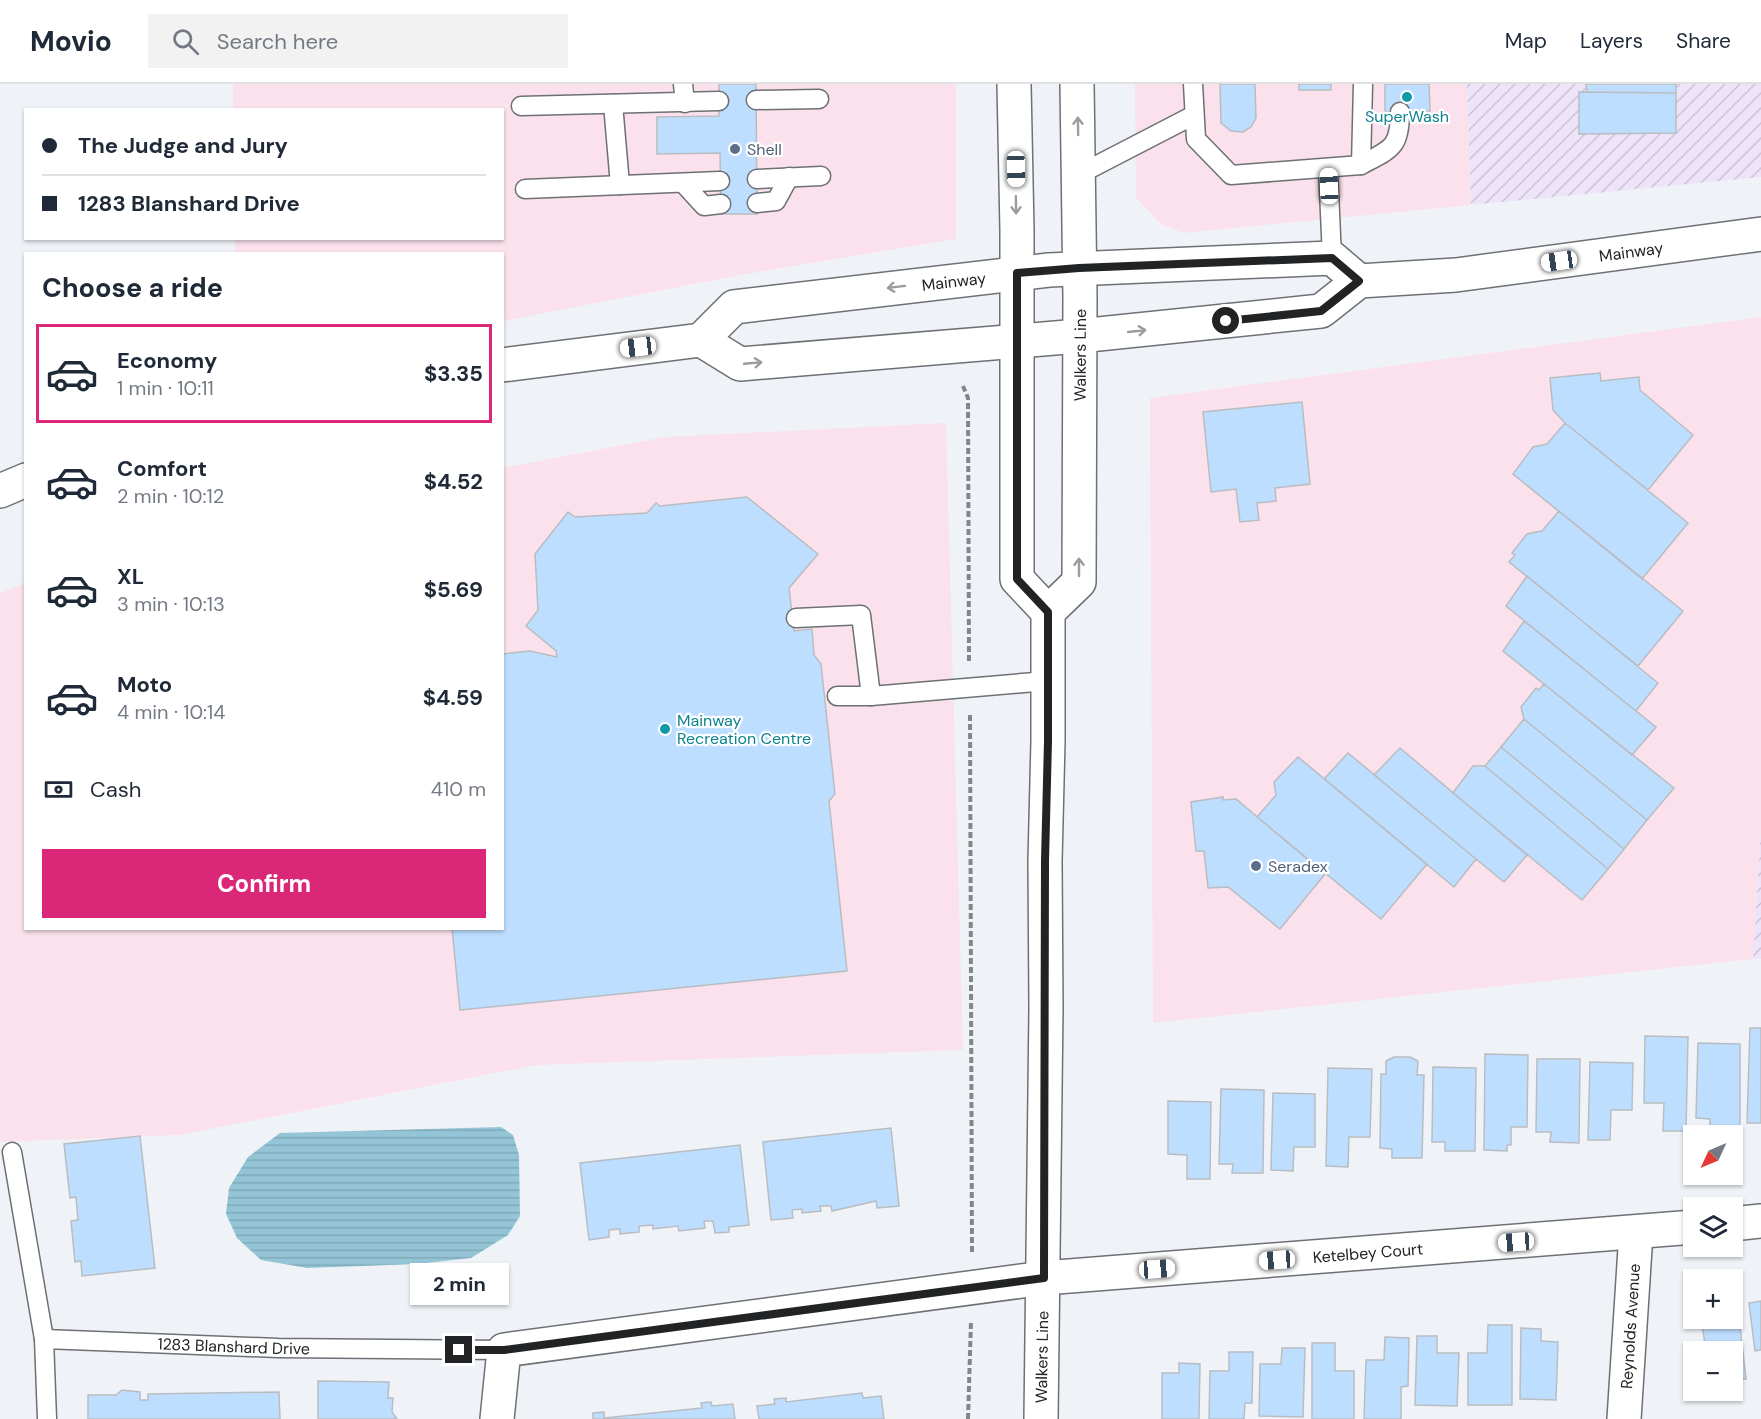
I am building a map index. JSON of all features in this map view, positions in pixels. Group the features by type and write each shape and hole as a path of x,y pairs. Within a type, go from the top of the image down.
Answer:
{"street":[{"path":"1014,84 1017,273 1017,579 1048,612"},
{"name":"Walkers Line","path":"1041,1419 1048,612 1079,582 1077,84"},
{"name":"Mainway","path":"1359,281 1456,275 1761,234"},
{"path":"504,365 701,340 740,364 1078,336 1321,311 1359,281 1332,258"},
{"name":"Mainway","path":"701,340 734,307 1017,273 1079,268 1332,258"},
{"path":"0,490 24,481"},
{"path":"1743,1223 1761,1221"},
{"name":"Ketelbey Court","path":"504,1350 1044,1278 1683,1228"},
{"name":"Reynolds Avenue","path":"1624,1419 1636,1233"},
{"path":"497,1419 504,1350"}],"lane":[{"path":"683,84 685,103"},
{"path":"1193,84 1196,139 1231,176 1361,165 1387,151 1396,141 1400,129 1400,112"},
{"path":"1361,165 1363,84"},
{"path":"756,100 819,99"},
{"path":"521,106 719,101"},
{"path":"613,104 620,185"},
{"path":"1078,175 1194,115"},
{"path":"1328,168 1332,258"},
{"path":"757,179 821,176"},
{"path":"757,203 776,201 789,177"},
{"path":"525,189 720,181"},
{"path":"683,183 704,206 721,204"},
{"path":"796,618 861,615 871,696"},
{"path":"837,696 871,696 1047,681"},
{"path":"12,1152 44,1339 47,1419"},
{"name":"1283 Blanshard Drive","path":"44,1339 278,1348 504,1350"}],"path":[{"path":"963,386 968,398 972,1287 968,1419"}],"shaded area":[{"path":"233,84 956,84 956,239 741,275 504,321 504,252 235,252 235,240 504,240 504,108 233,108"},
{"path":"1135,84 1467,84 1471,205 1183,233 1161,224 1136,198"},
{"path":"1467,84 1761,84 1761,177 1471,205"},
{"path":"1761,317 1761,830 1753,959 1153,1023 1150,398"},
{"path":"946,423 963,1050 536,1065 180,1135 0,1142 0,593 24,583 24,930 504,930 504,468 664,437"},
{"path":"1761,830 1761,959 1753,959"}],"water":[{"path":"501,1127 513,1135 519,1155 520,1216 508,1235 471,1258 417,1264 307,1268 261,1260 237,1238 226,1214 229,1188 248,1157 280,1133"}],"building":[{"path":"719,84 756,84 757,214 721,214 720,153 657,154 657,117 719,116"},
{"path":"1220,84 1255,84 1256,118 1251,127 1243,132 1231,131 1221,123"},
{"path":"1299,84 1331,84 1331,90 1299,90"},
{"name":"SuperWash","path":"1385,84 1429,84 1430,111 1385,112"},
{"path":"1586,84 1676,84 1676,93 1587,92"},
{"path":"1579,92 1676,93 1676,133 1579,134"},
{"path":"1600,373 1601,381 1639,377 1640,390 1693,435 1648,490 1565,423 1553,410 1550,378"},
{"path":"1302,402 1310,484 1275,488 1276,501 1257,503 1259,520 1240,522 1236,489 1211,492 1203,412"},
{"path":"1565,423 1688,523 1642,579 1513,474 1533,447 1547,444"},
{"name":"Mainway Recreation Centre","path":"747,497 818,554 789,588 794,631 812,629 814,655 821,664 835,794 829,801 847,971 460,1010 452,930 504,930 504,654 530,651 557,657 556,651 526,626 538,610 535,554 568,512 575,517 647,513 656,503 660,506"},
{"path":"1559,511 1683,611 1638,666 1509,562 1515,555 1512,553 1527,534 1542,531"},
{"path":"1527,576 1658,683 1636,711 1506,606"},
{"path":"1524,621 1656,727 1632,755 1503,651"},
{"path":"1544,684 1674,788 1647,820 1524,719 1521,707 1536,688 1539,690"},
{"path":"1524,719 1647,820 1624,849 1501,747"},
{"path":"1501,747 1624,849 1608,869 1485,766"},
{"path":"1400,748 1527,855 1504,882 1374,775"},
{"path":"1348,753 1476,859 1454,887 1324,779"},
{"path":"1298,757 1427,864 1381,919 1257,817 1276,795 1274,782"},
{"path":"1473,766 1485,766 1608,869 1582,900 1453,793"},
{"path":"1223,797 1223,800 1236,799 1325,874 1280,929 1228,887 1208,888 1204,851 1196,851 1191,802"},
{"path":"1750,1028 1761,1028 1761,1123 1747,1123"},
{"path":"1645,1036 1688,1037 1686,1125 1683,1125 1683,1131 1663,1131 1664,1103 1644,1103"},
{"path":"1698,1043 1740,1044 1740,1125 1710,1125 1710,1119 1696,1118"},
{"path":"1485,1054 1528,1055 1527,1127 1511,1127 1511,1145 1507,1145 1507,1151 1484,1150"},
{"path":"1394,1057 1410,1057 1418,1061 1417,1075 1424,1075 1422,1158 1392,1158 1392,1149 1380,1148 1381,1074 1386,1074 1386,1061"},
{"path":"1537,1059 1580,1059 1579,1143 1550,1142 1551,1132 1536,1132"},
{"path":"1590,1062 1633,1063 1632,1110 1611,1110 1610,1140 1588,1140"},
{"path":"1433,1067 1476,1068 1475,1151 1445,1151 1445,1142 1432,1142"},
{"path":"1328,1068 1372,1069 1370,1137 1349,1137 1348,1167 1326,1166"},
{"path":"1221,1089 1264,1090 1263,1173 1232,1173 1233,1164 1219,1164"},
{"path":"1273,1093 1315,1094 1315,1147 1294,1147 1293,1171 1271,1170"},
{"path":"1168,1101 1211,1102 1210,1179 1187,1179 1187,1155 1168,1154"},
{"path":"891,1128 899,1206 877,1208 876,1201 832,1211 831,1206 820,1206 821,1211 802,1213 802,1209 792,1210 793,1218 771,1220 763,1142"},
{"path":"140,1136 155,1268 82,1276 81,1261 75,1262 71,1221 78,1220 76,1197 70,1198 64,1144"},
{"path":"740,1145 749,1225 729,1227 729,1232 715,1233 713,1221 704,1221 705,1228 679,1231 678,1226 653,1229 653,1225 639,1226 639,1232 620,1234 620,1229 609,1230 609,1237 589,1240 580,1163"},
{"path":"1761,1301 1761,1350 1755,1351 1749,1303"},
{"path":"1488,1325 1512,1325 1512,1405 1468,1405 1468,1353 1487,1353"},
{"path":"1521,1328 1541,1329 1541,1341 1558,1342 1556,1400 1520,1399"},
{"path":"1703,1329 1740,1329 1742,1341 1704,1341"},
{"path":"1417,1336 1437,1336 1437,1353 1459,1353 1457,1406 1415,1405"},
{"path":"1385,1337 1409,1338 1408,1386 1401,1387 1401,1419 1364,1419 1366,1360 1384,1360"},
{"path":"1312,1343 1335,1343 1335,1371 1354,1371 1354,1419 1312,1419"},
{"path":"1282,1348 1305,1348 1303,1417 1259,1416 1260,1364 1281,1364"},
{"path":"1229,1352 1253,1352 1252,1403 1245,1403 1244,1419 1209,1419 1210,1371 1229,1371"},
{"path":"1743,1353 1746,1379 1743,1379"},
{"path":"1179,1363 1200,1364 1199,1419 1162,1419 1162,1373 1179,1373"},
{"path":"318,1381 389,1382 388,1398 393,1398 392,1412 397,1419 318,1419"},
{"path":"122,1390 140,1392 140,1400 148,1400 148,1394 279,1392 280,1419 88,1419 88,1395 116,1395"},
{"path":"862,1393 863,1398 881,1396 884,1419 759,1419 757,1406 775,1404 774,1399 786,1398 786,1402"},
{"path":"711,1402 712,1406 733,1404 735,1419 593,1419 593,1413 604,1412 604,1418 702,1408 701,1403"}],"place":[{"name":"SuperWash","path":"1407,97"},
{"name":"Shell","path":"735,149"},
{"name":"Mainway Recreation Centre","path":"665,729"},
{"name":"Seradex","path":"1256,866"}],"route":[{"path":"459,1350 504,1350 1044,1278 1048,612 1017,579 1017,273 1079,268 1332,258 1359,281 1321,311 1226,321"}]}
